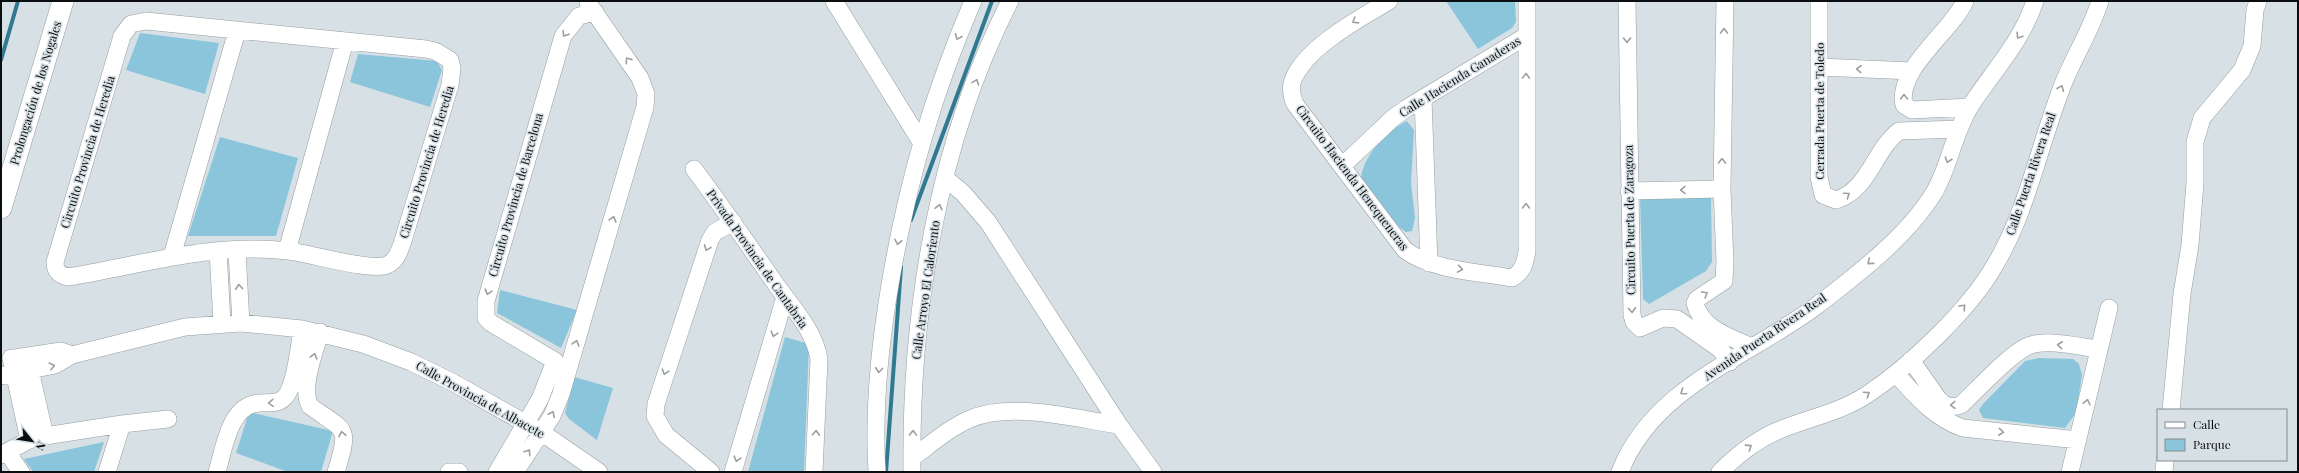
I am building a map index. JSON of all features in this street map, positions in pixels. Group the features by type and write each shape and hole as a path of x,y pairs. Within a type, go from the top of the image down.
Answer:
{"main road":[{"name":"Prolongación de los Nogales","path":"1,208 63,1"}],"street":[{"path":"834,1 921,142"},
{"path":"877,472 878,374 883,324 902,220 921,142 948,61 973,1"},
{"name":"Calle Arroyo El Caloriento","path":"912,465 914,377 926,271 946,178 963,118 979,73 1010,1"},
{"name":"Circuito Hacienda Henequeneras","path":"1389,1 1351,23 1309,57 1292,81 1292,96 1295,104 1405,250 1414,257 1429,263 1512,278 1518,275 1525,263 1527,1"},
{"name":"Circuito Puerta de Zaragoza","path":"1627,1 1632,315 1634,322 1640,328 1663,318 1677,319 1720,349 1730,362"},
{"path":"1725,1 1722,189 1725,262 1724,281 1697,299 1695,303 1702,319 1708,325 1752,348"},
{"name":"Cerrada Puerta de Toledo","path":"1818,1 1820,67 1819,177 1823,195 1829,199 1841,199 1854,189 1864,179 1886,143 1899,131 1959,129"},
{"path":"1965,1 1912,72 1903,92 1904,105 1912,110 1970,107"},
{"name":"Avenida Puerta Rivera Real","path":"1620,472 1637,438 1652,420 1675,398 1818,304 1874,258 1910,225 1922,211 1940,182 1959,129 1970,107 2022,32 2035,1"},
{"name":"Calle Puerta Rivera Real","path":"1730,468 1764,438 1781,429 1840,410 1856,402 1896,374 1966,304 1996,265 2024,198 2059,94 2086,37 2100,1"},
{"path":"2171,409 2182,294 2190,245 2195,183 2195,142 2202,118 2242,70 2252,46 2255,10 2258,1"},
{"path":"515,472 552,416 563,361 640,125 646,94 636,70 591,6"},
{"name":"Circuito Provincia de Barcelona","path":"563,361 491,323 486,318 486,301 563,36 579,16 591,6"},
{"name":"Circuito Provincia de Heredia","path":"146,21 236,31 435,51 450,60 452,77 402,244 393,261 386,265 368,267 287,251 218,251 172,256 68,277 59,274 55,267 120,44 126,29 131,24 146,21"},
{"path":"172,256 236,31"},
{"name":"Calle Hacienda Ganaderas","path":"1342,166 1394,118 1423,98 1526,36"},
{"path":"287,251 345,41"},
{"path":"1820,67 1912,72"},
{"path":"1423,98 1429,263"},
{"name":"Privada Provincia de Cantabria","path":"694,169 785,297 818,349 820,359 814,472"},
{"path":"946,178 963,193 988,222 1119,425 1153,472"},
{"path":"1629,191 1722,189"},
{"path":"711,472 662,430 655,416 656,404 710,240 715,232 733,222"},
{"path":"218,251 222,323"},
{"path":"237,251 241,322"},
{"path":"733,472 785,297"},
{"path":"2070,472 2109,308"},
{"name":"Calle Provincia de Albacete","path":"14,365 61,352 72,355 152,334 222,323 241,322 320,332 363,344 411,362 452,382 541,432 599,472"},
{"path":"217,472 230,430 240,411 257,403 278,402 287,395 293,376 302,329"},
{"path":"320,332 307,380 307,401 310,406 333,420 342,429 343,444 336,472"},
{"path":"1911,360 1939,400 1952,407 1961,404 2012,357 2031,345 2050,344 2099,349"},
{"path":"497,472 563,361"},
{"path":"14,365 37,438"},
{"path":"1896,374 1928,408 1951,424 1963,428 2078,440"},
{"path":"912,465 955,426 972,418 992,412 1036,413 1119,425"},
{"path":"21,472 4,454 37,438 122,424 168,419"},
{"path":"107,472 122,424"},
{"path":"2164,472 2165,461"},
{"path":"449,472 459,472"}],"green space":[{"path":"1446,1 1515,1 1516,22 1512,28 1478,49"},
{"path":"140,33 219,43 205,94 126,70"},
{"path":"358,54 437,61 442,70 430,107 350,82"},
{"path":"1407,121 1414,130 1411,183 1415,218 1412,231 1406,232 1399,227 1361,178 1366,161 1371,152 1384,137 1399,125"},
{"path":"220,137 298,158 276,236 188,236"},
{"path":"1711,196 1712,262 1706,271 1649,304 1643,299 1640,197"},
{"path":"500,290 577,310 561,348 497,313"},
{"path":"785,337 809,344 804,472 748,472"},
{"path":"2039,358 2073,359 2079,364 2082,375 2076,413 2065,428 1983,418 1979,410 1983,404 2025,361"},
{"path":"574,377 613,388 597,440 569,419 565,413"},
{"path":"249,412 333,431 321,472 288,472 236,453"},
{"path":"104,442 94,472 33,472 24,459"}],"waterway":[{"path":"1,60 18,1"},
{"path":"911,220 992,1"},
{"path":"886,472 901,267"}]}
